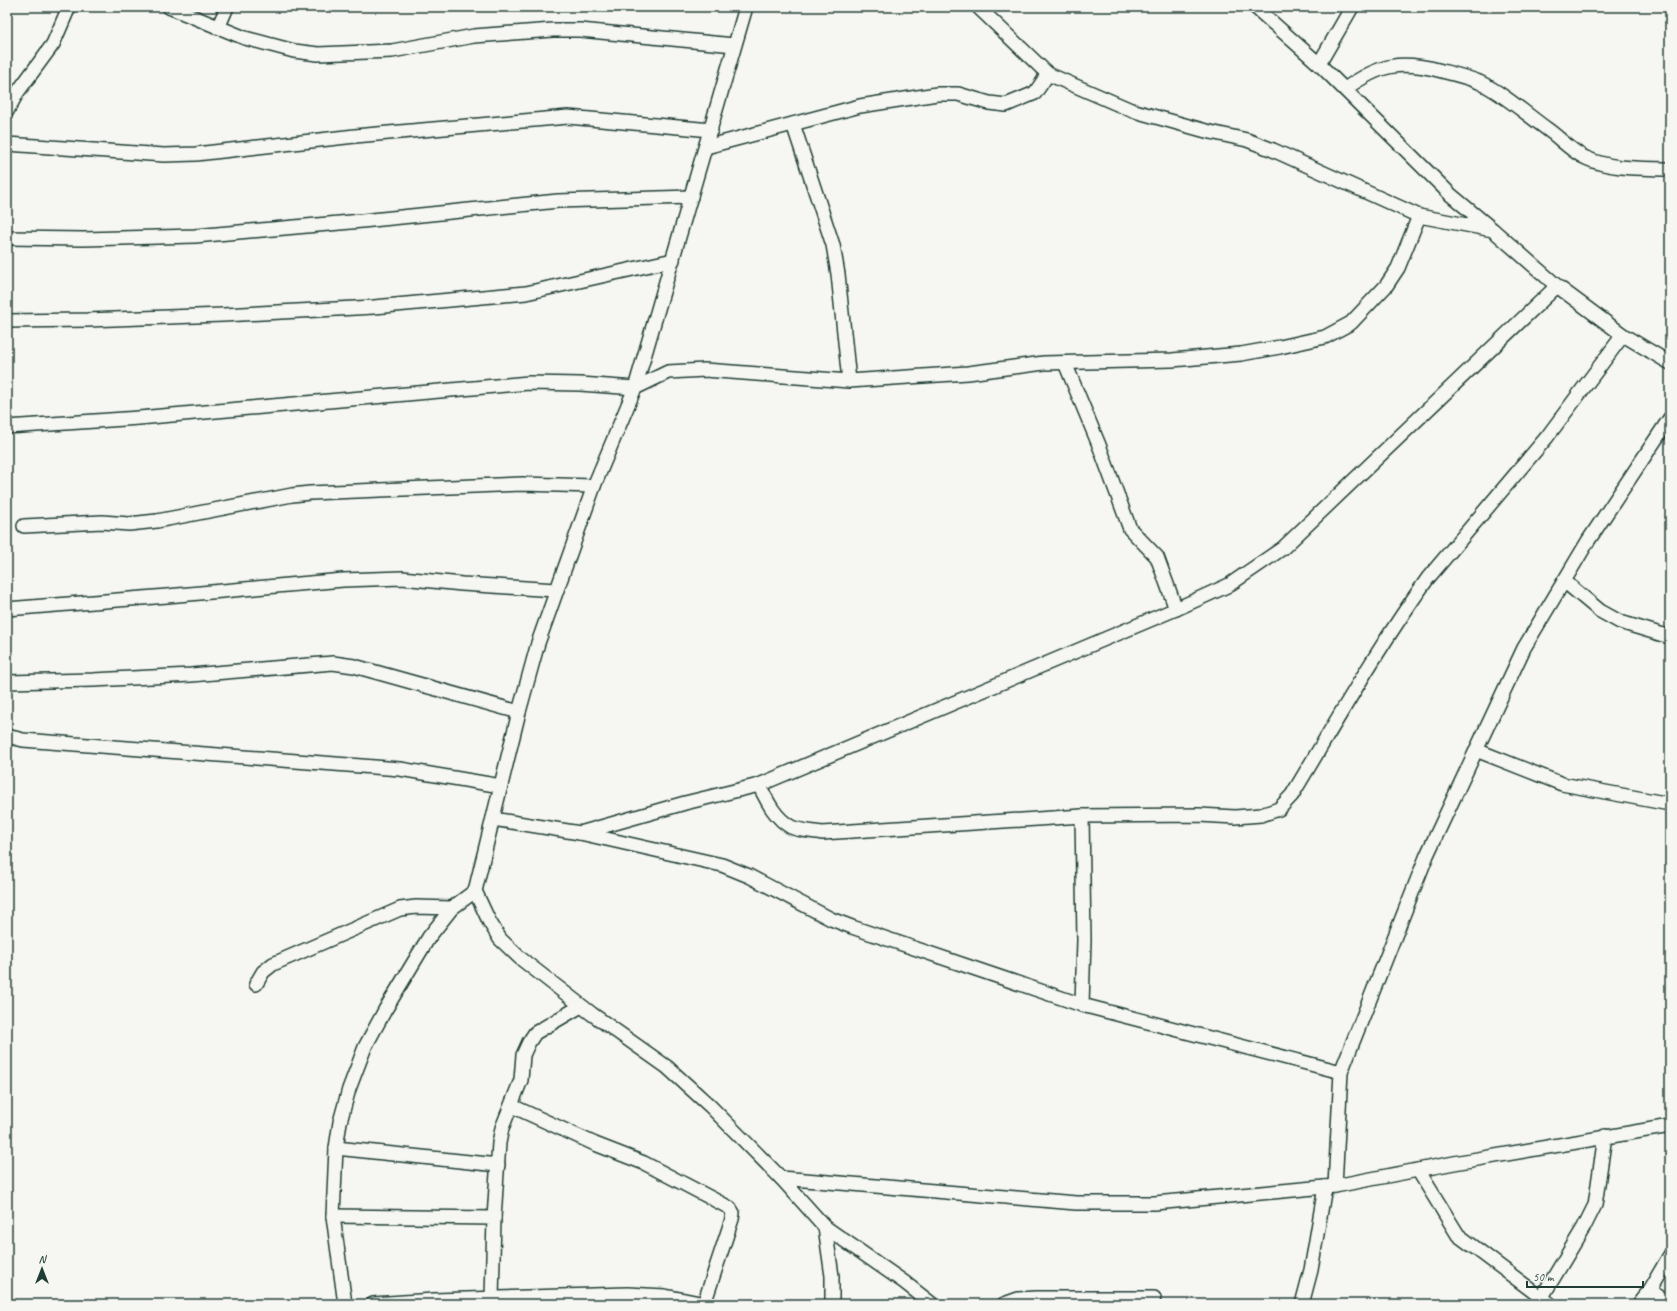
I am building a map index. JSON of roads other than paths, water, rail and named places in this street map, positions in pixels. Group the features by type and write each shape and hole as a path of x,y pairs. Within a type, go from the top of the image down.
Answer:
{"street":[{"path":"7,111 17,93 53,44 69,7"},
{"path":"169,7 245,38 281,48 318,54 392,51 474,36 560,30 580,30 734,45"},
{"path":"218,28 227,7"},
{"path":"746,7 635,388 594,486 538,643 519,712 475,891 489,921 500,939 520,958 581,1006 667,1067 710,1106 781,1178 825,1227 904,1282 932,1304"},
{"path":"978,7 1048,74 1131,110 1206,131 1247,140 1273,150 1419,216 1493,230"},
{"path":"1255,7 1319,64 1451,195 1557,286 1623,335 1670,362"},
{"path":"1319,64 1352,7"},
{"path":"1345,89 1363,76 1376,71 1395,65 1420,65 1467,78 1493,90 1585,158 1606,165 1621,167 1670,169"},
{"path":"706,148 860,106 937,94 958,94 989,103 1006,105 1035,93 1048,74"},
{"path":"7,144 164,155 196,154 355,136 568,118 711,130"},
{"path":"793,124 833,245 838,274 849,382"},
{"path":"7,238 84,239 195,236 558,201 691,197"},
{"path":"7,427 139,418 529,383 580,384 635,388 668,372 694,370 849,382 968,373 1044,363 1172,360 1241,354 1325,337 1351,323 1386,286 1398,268 1419,216"},
{"path":"7,321 231,315 374,307 526,293 673,260"},
{"path":"580,833 685,803 759,785 1176,609 1228,585 1283,548 1557,286"},
{"path":"759,785 770,807 788,824 792,827 822,833 1082,816 1199,815 1235,817 1261,815 1279,809 1292,795 1364,677 1421,588 1547,437 1623,335"},
{"path":"1065,363 1099,445 1130,529 1157,557 1176,609"},
{"path":"1302,1304 1330,1186 1342,1072 1424,861 1524,648 1588,541 1670,418"},
{"path":"24,526 102,522 129,524 157,521 292,494 522,484 594,486"},
{"path":"7,609 343,580 402,578 462,584 556,590"},
{"path":"1564,581 1600,611 1620,622 1670,637"},
{"path":"7,682 93,680 191,675 333,663 354,666 519,712"},
{"path":"7,736 24,740 400,768 501,786"},
{"path":"1476,750 1562,784 1670,804"},
{"path":"1082,816 1084,940 1082,1005"},
{"path":"493,819 580,833 722,865 749,876 831,919 1082,1005 1342,1072"},
{"path":"345,1304 333,1216 336,1148 340,1122 349,1089 365,1047 385,1010 429,937 452,908 475,891"},
{"path":"256,984 263,972 273,964 400,909 416,907 452,908"},
{"path":"492,1299 494,1218 499,1143 502,1128 522,1080 523,1055 529,1042 536,1033 581,1006"},
{"path":"373,1304 419,1300 627,1294 704,1304 732,1219 733,1212 730,1208 644,1163 595,1144 512,1106"},
{"path":"781,1178 1076,1203 1155,1203 1330,1186 1605,1136 1670,1126"},
{"path":"1418,1170 1458,1235 1546,1301 1595,1205 1605,1136"},
{"path":"336,1148 498,1165"},
{"path":"333,1216 494,1218"},
{"path":"825,1227 832,1276 832,1304"},
{"path":"1639,1304 1650,1291 1670,1255"},
{"path":"1650,1291 1670,1303"},
{"path":"1004,1304 1018,1299 1036,1298 1154,1298"}]}
